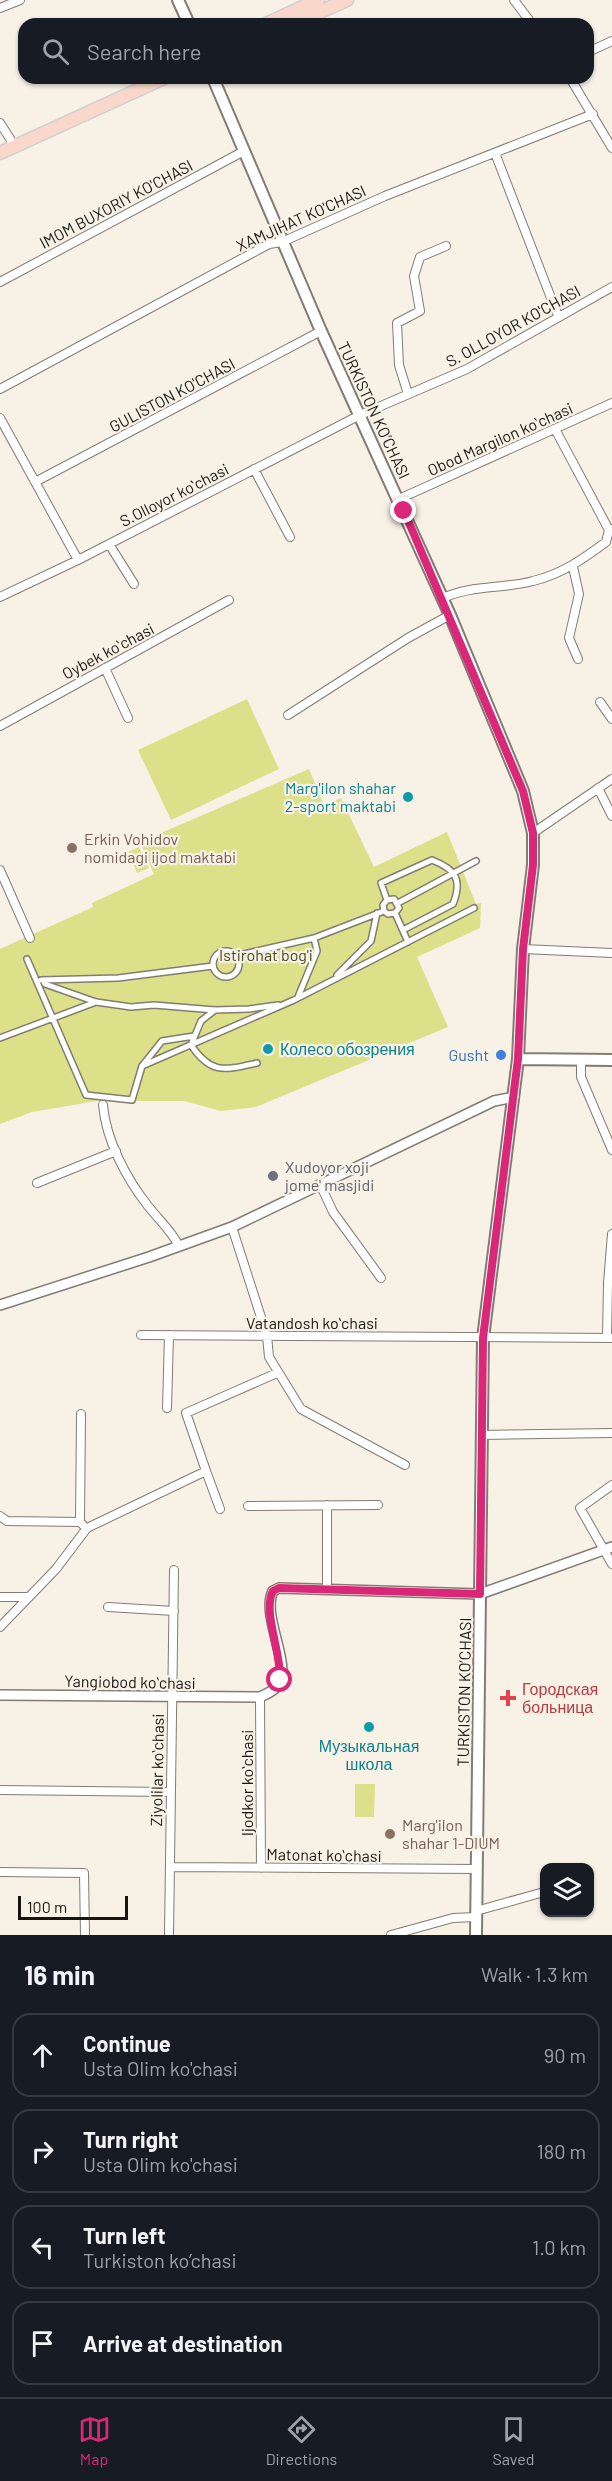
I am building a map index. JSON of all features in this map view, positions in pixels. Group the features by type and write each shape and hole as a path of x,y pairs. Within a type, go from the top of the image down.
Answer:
{"main road":[{"path":"178,0 186,18"},
{"path":"279,18 318,0"},
{"path":"306,18 347,0"},
{"path":"0,153 151,84"},
{"name":"TURKISTON KO’CHASI","path":"216,84 321,331 450,615 523,791 533,833 533,865 523,949 518,1059 483,1338 476,1935"},
{"path":"518,1059 612,1060"}],"street":[{"path":"0,8 20,0"},
{"path":"514,0 528,18"},
{"path":"594,49 612,41"},
{"path":"574,84 612,148"},
{"name":"XAMJIHAT KO'CHASI","path":"0,389 269,243 282,242 385,196 593,114"},
{"path":"0,123 14,145"},
{"name":"IMOM BUXORIY KO'CHASI","path":"0,282 244,151"},
{"path":"495,153 558,316"},
{"path":"408,394 399,365 397,323 420,311 414,276 420,257 446,246"},
{"name":"S. OLLOYOR KO'CHASI","path":"360,415 467,369 612,286"},
{"name":"GULISTON KO'CHASI","path":"35,482 321,331"},
{"name":"Obod Margilon koʻchasi","path":"399,499 612,403"},
{"name":"S.Olloyor koʻchasi","path":"0,597 78,560 360,415"},
{"path":"0,418 78,560"},
{"path":"442,598 456,592 533,582 573,567 606,542 610,529 555,429"},
{"path":"254,469 290,537"},
{"path":"109,544 134,584"},
{"path":"573,567 579,594 569,638 578,658"},
{"name":"Oybek koʻchasi","path":"0,726 229,600"},
{"path":"288,715 399,644 450,615"},
{"path":"105,668 128,718"},
{"path":"600,702 612,719"},
{"path":"533,833 612,778"},
{"path":"598,788 612,816"},
{"path":"387,900 381,883 432,860 449,866 454,873 456,895 453,904 403,930"},
{"path":"398,903 476,861"},
{"path":"0,870 30,938"},
{"path":"394,899 398,903 399,908 395,914 388,914 384,911 383,905 387,900 394,899"},
{"path":"142,1066 295,1001 474,908"},
{"path":"235,956 314,938 384,911"},
{"path":"332,980 371,941 377,914"},
{"path":"395,914 408,942"},
{"path":"295,1001 317,951 314,938"},
{"path":"523,949 612,953"},
{"path":"221,952 232,952 235,956 239,967 232,976 220,975 213,966 213,960 221,952"},
{"path":"27,959 40,980 53,1020 86,1095 132,1100 142,1066 162,1041 194,1036"},
{"path":"40,980 118,978 213,966"},
{"path":"40,980 45,984 96,1002 131,1007 154,1005 215,1010 249,1009 295,1001"},
{"path":"0,1038 96,1002"},
{"path":"191,1045 201,1021 215,1010"},
{"path":"191,1045 206,1064 222,1069 257,1063"},
{"path":"581,1059 581,1077 612,1150"},
{"path":"0,1305 232,1227 494,1101 514,1097"},
{"path":"103,1105 104,1118 116,1150 141,1196 173,1234 179,1246"},
{"path":"37,1183 116,1150"},
{"path":"320,1184 333,1212 381,1278"},
{"path":"232,1227 267,1336 269,1357 301,1409 405,1465"},
{"path":"610,1338 612,1234"},
{"name":"Vatandosh koʻchasi","path":"141,1335 610,1338"},
{"path":"167,1408 169,1335"},
{"path":"220,1509 186,1413 277,1373"},
{"path":"80,1522 81,1414"},
{"path":"481,1435 612,1433"},
{"path":"0,1627 56,1569 87,1528 206,1471"},
{"path":"612,1485 580,1508 608,1548 612,1564"},
{"path":"327,1505 327,1589"},
{"path":"248,1506 378,1505"},
{"path":"0,1516 7,1521 80,1522 87,1528"},
{"path":"260,1697 272,1691 280,1680 280,1660 269,1602 273,1591 288,1587 480,1594 608,1548"},
{"name":"Ziyolilar koʻchasi","path":"169,1935 169,1792 174,1570"},
{"path":"0,1597 27,1597"},
{"path":"108,1607 174,1611"},
{"name":"Yangiobod koʻchasi","path":"0,1695 260,1697"},
{"name":"Ijodkor koʻchasi","path":"260,1697 261,1868"},
{"path":"0,1790 169,1792"},
{"name":"Matonat koʻchasi","path":"170,1867 443,1871 477,1869"},
{"path":"0,1872 84,1873 86,1935"},
{"path":"391,1935 476,1914 540,1893"}],"green space":[{"path":"247,699 279,769 171,820 138,750"},
{"name":"Istirohat bog'i","path":"309,769 324,805 341,798 374,867 447,832 476,904 481,903 480,928 417,957 448,1027 256,1107 221,1111 184,1101 97,1101 32,1112 0,1124 0,949 93,907 92,903 154,874 140,842"},
{"path":"139,847 149,868 137,873 128,852"},
{"path":"355,1784 375,1784 374,1817 355,1817"}],"place":[{"name":"Marg'ilon shahar 2-sport maktabi","path":"408,797"},
{"name":"Erkin Vohidov nomidagi ijod maktabi","path":"72,848"},
{"name":"Колесо обозрения","path":"268,1049"},
{"name":"Gusht","path":"501,1055"},
{"name":"Xudoyor xoji jome' masjidi","path":"273,1176"},
{"name":"Городская больница","path":"508,1698"},
{"name":"Музыкальная школа","path":"369,1727"},
{"name":"Marg'ilon shahar 1-DIUM","path":"390,1834"}],"route":[{"path":"280,1680 280,1660 269,1602 273,1591 279,1588 480,1594 483,1338 518,1059 523,949 530,900 533,833 523,791 404,511"}]}
